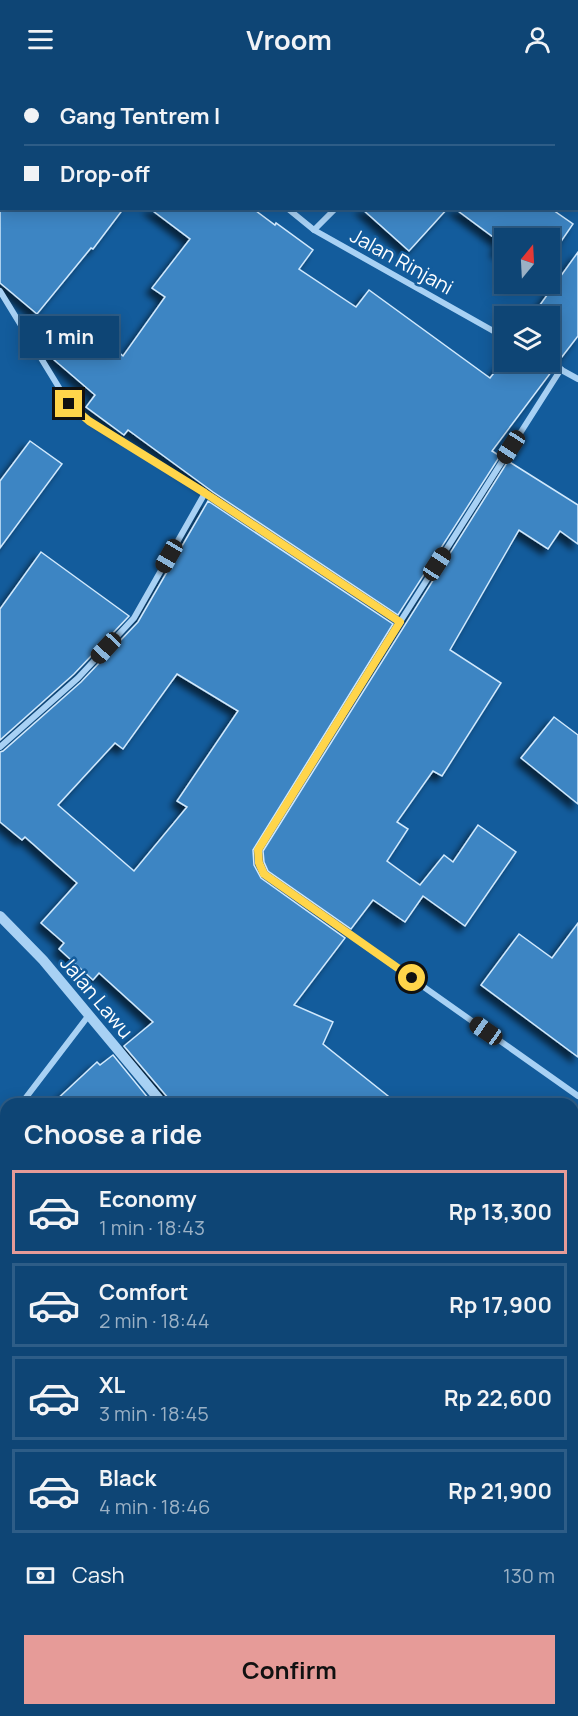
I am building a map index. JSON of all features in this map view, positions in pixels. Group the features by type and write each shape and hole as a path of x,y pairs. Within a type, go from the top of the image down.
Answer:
{"street":[{"name":"Jalan Rinjani","path":"289,210 314,230 494,331"},
{"path":"314,230 334,210"},
{"path":"0,291 69,404 78,412 400,622"},
{"path":"578,379 561,369 258,850 259,863 264,874 578,1096"},
{"path":"0,747 78,678 134,618 205,493"},
{"name":"Jalan Lawu","path":"0,916 43,960 158,1098"},
{"path":"26,1098 88,1015"}],"building":[{"path":"0,210 122,210 93,249 91,248 37,314 0,283"},
{"path":"152,210 255,210 313,250 299,269 356,307 369,290 490,378 495,372 551,372 492,451 500,456 398,615 213,492 128,430 124,435 86,407 95,395 46,353 76,317 123,356 165,297 152,288 190,239"},
{"path":"363,210 446,210 409,251"},
{"path":"457,210 553,210 573,224 560,243 560,228 494,228 494,238"},
{"path":"578,252 578,336 560,359 560,306 539,306 548,294 560,294 560,277"},
{"path":"30,441 62,464 0,548 0,481"},
{"path":"508,461 578,505 578,544 560,531 548,549 519,530 450,650 501,683 442,776 433,771 397,822 408,829 387,861 420,885 444,855 453,862 478,825 516,852 465,926 423,896 405,922 373,900 351,929 268,871 263,851"},
{"path":"208,501 393,624 253,850 254,865 261,878 345,938 294,1005 333,1022 323,1044 390,1098 168,1098 124,1046 153,1022 99,973 93,980 59,949 64,943 41,923 77,883 25,837 22,840 0,822 0,752 81,682 138,622","holes":["177,674 238,711 177,801 187,807 134,871 58,805 115,743 123,749"]},
{"path":"41,552 129,616 74,674 0,740 0,609"},
{"path":"554,717 578,735 578,804 521,758"},
{"path":"578,923 578,1057 481,985 519,934 552,958"},
{"path":"113,1055 148,1098 58,1098 97,1062 100,1065"}],"route":[{"path":"69,404 89,421 205,493 400,622 258,850 259,863 264,874 412,978"}]}
